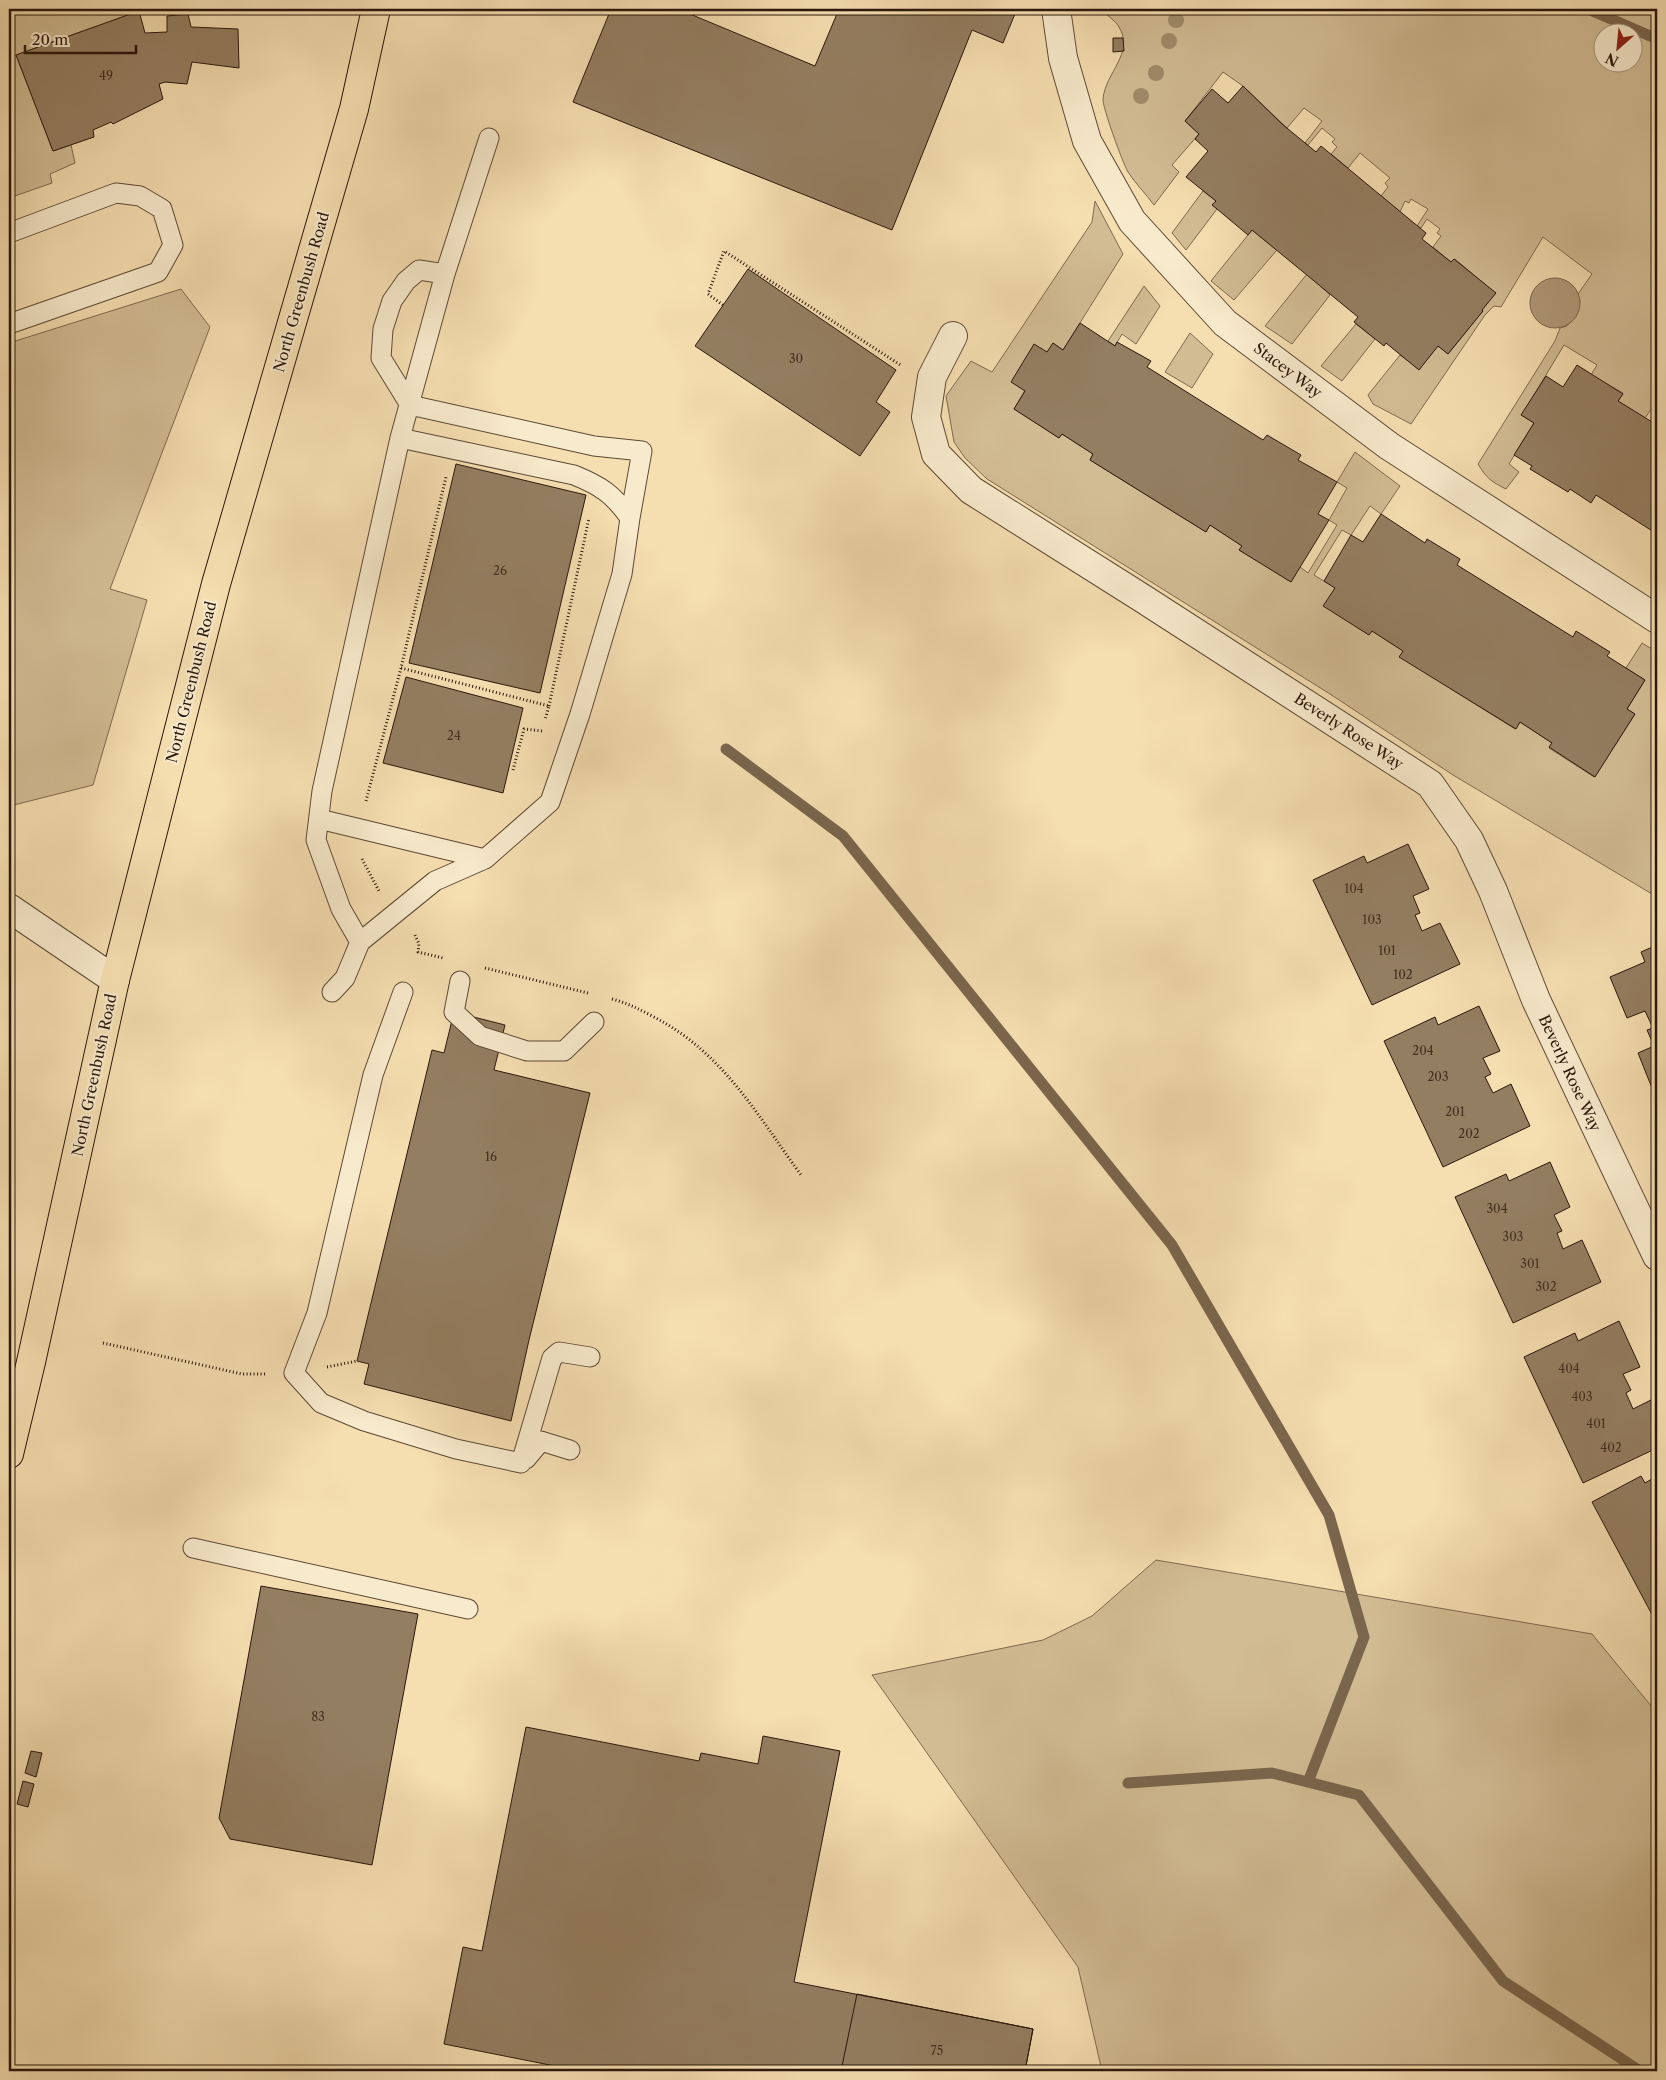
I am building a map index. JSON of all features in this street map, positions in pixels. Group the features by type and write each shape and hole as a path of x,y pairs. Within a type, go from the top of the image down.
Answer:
{"main road":[{"name":"North Greenbush Road","path":"9,1454 115,980 216,584 354,109 376,9"}],"street":[{"name":"Stacey Way","path":"1056,9 1063,58 1087,141 1132,221 1225,323 1389,446 1657,619"},
{"name":"Beverly Rose Way","path":"953,336 932,377 926,416 936,454 971,490 1151,603 1430,784 1469,840 1493,891 1536,1000 1657,1256"},
{"path":"9,908 115,980"}],"lane":[{"path":"360,942 341,909 316,840 322,791 400,438 445,274 489,138"},
{"path":"9,233 116,193 140,196 162,209 173,245 158,272 9,324"},
{"path":"332,992 345,978 360,942 435,880 485,859 550,802 580,714 622,574 642,451 594,446 410,405 381,358 383,329 392,301 406,281 419,270 445,274"},
{"path":"400,438 574,476 598,485 619,502 630,518"},
{"path":"319,819 485,859"},
{"path":"460,981 454,1012 480,1036 527,1051 564,1051 594,1022"},
{"path":"403,992 373,1075 318,1312 294,1373 321,1403 364,1421 456,1449 521,1463"},
{"path":"521,1463 552,1358 559,1352 590,1357"},
{"path":"521,1463 541,1441 570,1450"},
{"path":"193,1548 468,1609"}],"path":[{"path":"723,305 708,294 724,251 931,384"},
{"path":"366,802 401,668 453,450"},
{"path":"540,740 589,518"},
{"path":"401,668 549,706"},
{"path":"514,770 524,729 542,731"},
{"path":"358,851 380,895"},
{"path":"103,1343 242,1374 294,1373"}],"shaded area":[{"path":"9,9 138,9 139,11 16,55 53,151 71,145 75,163 50,174 52,183 9,198"},
{"path":"1100,9 1657,9 1657,401 1645,418 1618,401 1623,393 1591,375 1597,365 1564,345 1522,415 1534,423 1509,464 1519,472 1506,489 1490,479 1478,464 1555,341 1560,328 1567,326 1580,302 1578,294 1592,274 1543,237 1501,307 1494,306 1485,315 1411,424 1373,404 1368,395 1400,355 1419,369 1438,346 1448,354 1495,293 1455,259 1451,262 1433,247 1441,236 1437,233 1440,229 1427,219 1421,228 1417,226 1428,209 1411,199 1409,203 1405,201 1400,212 1381,196 1388,187 1385,183 1390,178 1360,153 1348,168 1331,154 1337,147 1332,142 1335,139 1322,128 1308,145 1305,143 1322,121 1304,108 1287,128 1243,86 1223,72 1185,121 1199,134 1172,165 1179,172 1154,205 1128,172 1104,104 1105,90 1124,46 1123,36 1113,20"},
{"path":"1203,191 1216,201 1213,205 1217,209 1186,250 1172,233"},
{"path":"1095,201 1123,254 1063,350 1053,343 1014,409 1059,438 1062,434 1093,454 1090,460 1206,532 1210,525 1242,546 1239,550 1291,582 1300,567 1308,573 1337,525 1329,520 1347,488 1337,482 1355,452 1400,486 1381,514 1370,506 1351,535 1342,530 1314,575 1335,588 1324,606 1369,635 1372,631 1403,651 1443,684 1515,729 1520,722 1552,743 1549,748 1594,777 1635,714 1627,709 1645,680 1626,668 1642,643 1657,652 1657,897 1453,775 1330,694 987,479 965,458 954,442 946,396 971,361 992,372 1092,222"},
{"path":"1252,230 1277,250 1234,300 1211,281"},
{"path":"1307,274 1330,295 1292,344 1265,326"},
{"path":"1555,278 1573,285 1580,303 1573,321 1555,328 1537,321 1530,303 1537,285"},
{"path":"1144,286 1160,306 1136,344 1122,334 1115,346 1108,341"},
{"path":"181,289 210,327 110,589 147,600 93,785 14,805 9,801 9,343"},
{"path":"1356,324 1375,339 1342,381 1321,366"},
{"path":"1190,333 1213,354 1192,388 1165,372"},
{"path":"1156,1560 1592,1634 1657,1713 1657,2071 1102,2071 1078,1967 872,1675 1043,1640 1092,1616"}],"building":[{"path":"611,9 678,9 815,66 839,9 1017,9 1003,43 972,30 892,230 573,102"},
{"path":"139,11 145,33 167,32 167,16 188,14 191,27 238,29 239,68 192,62 187,84 165,82 159,84 163,99 113,124 111,122 93,130 94,137 53,151 16,55"},
{"path":"1113,38 1123,38 1124,51 1113,52"},
{"path":"1243,86 1282,124 1316,152 1321,146 1426,233 1422,239 1451,262 1454,259 1496,293 1448,354 1438,346 1419,370 1386,343 1384,346 1354,322 1358,317 1252,230 1248,235 1212,205 1216,201 1186,177 1208,151 1195,139 1199,134 1185,121 1212,89 1228,103"},
{"path":"748,269 896,370 876,402 890,412 860,456 695,346"},
{"path":"1080,323 1115,346 1117,342 1151,361 1147,367 1263,440 1267,435 1301,455 1298,460 1337,482 1318,514 1329,520 1291,582 1239,550 1242,546 1210,525 1206,532 1090,460 1093,454 1062,434 1059,438 1014,409 1025,391 1011,382 1034,344 1047,352 1053,343 1063,350"},
{"path":"1577,365 1623,394 1618,401 1657,425 1657,534 1596,495 1591,503 1570,489 1568,492 1530,469 1532,466 1514,455 1534,423 1521,415 1546,376 1563,387"},
{"path":"456,464 586,495 540,693 409,663"},
{"path":"1381,514 1425,543 1427,539 1460,559 1457,565 1573,637 1576,631 1610,652 1607,656 1645,680 1627,709 1635,714 1595,777 1549,747 1552,743 1520,722 1516,729 1399,657 1403,651 1372,631 1369,635 1323,606 1335,588 1324,581 1351,535 1363,542"},
{"path":"406,677 523,708 503,793 383,763"},
{"path":"1408,844 1429,889 1413,896 1420,913 1415,915 1422,931 1440,923 1460,964 1372,1005 1313,880 1364,856 1367,863"},
{"path":"1657,945 1656,1098 1638,1053 1654,1046 1647,1030 1653,1028 1645,1011 1627,1018 1610,977 1645,962 1641,952"},
{"path":"1479,1006 1500,1051 1483,1058 1491,1074 1485,1077 1493,1093 1511,1084 1530,1126 1443,1167 1384,1041 1435,1017 1438,1025"},
{"path":"454,1012 505,1025 494,1070 590,1093 511,1421 364,1384 369,1364 357,1361 432,1050 444,1053"},
{"path":"1550,1162 1570,1207 1554,1215 1562,1231 1557,1233 1563,1249 1582,1240 1601,1282 1513,1323 1455,1197 1506,1174 1509,1181"},
{"path":"1619,1321 1640,1367 1623,1374 1631,1390 1626,1393 1633,1409 1651,1400 1657,1413 1657,1448 1583,1483 1524,1357 1575,1333 1578,1341"},
{"path":"1641,1476 1645,1483 1657,1476 1657,1624 1592,1502"},
{"path":"261,1586 418,1614 372,1865 230,1839 219,1818"},
{"path":"526,1727 699,1761 701,1753 758,1764 763,1736 840,1751 794,1982 1033,2029 1025,2071 580,2071 444,2044 463,1947 482,1951"},
{"path":"31,1751 42,1753 36,1777 25,1773"},
{"path":"23,1781 34,1784 28,1807 17,1804"},
{"path":"857,1994 1033,2029 1025,2071 841,2071"}],"waterway":[{"path":"1588,9 1657,39"},
{"path":"726,749 843,836 1172,1245 1329,1515 1364,1637 1308,1782"},
{"path":"1128,1783 1272,1773 1359,1795 1503,1981 1640,2071"}]}
